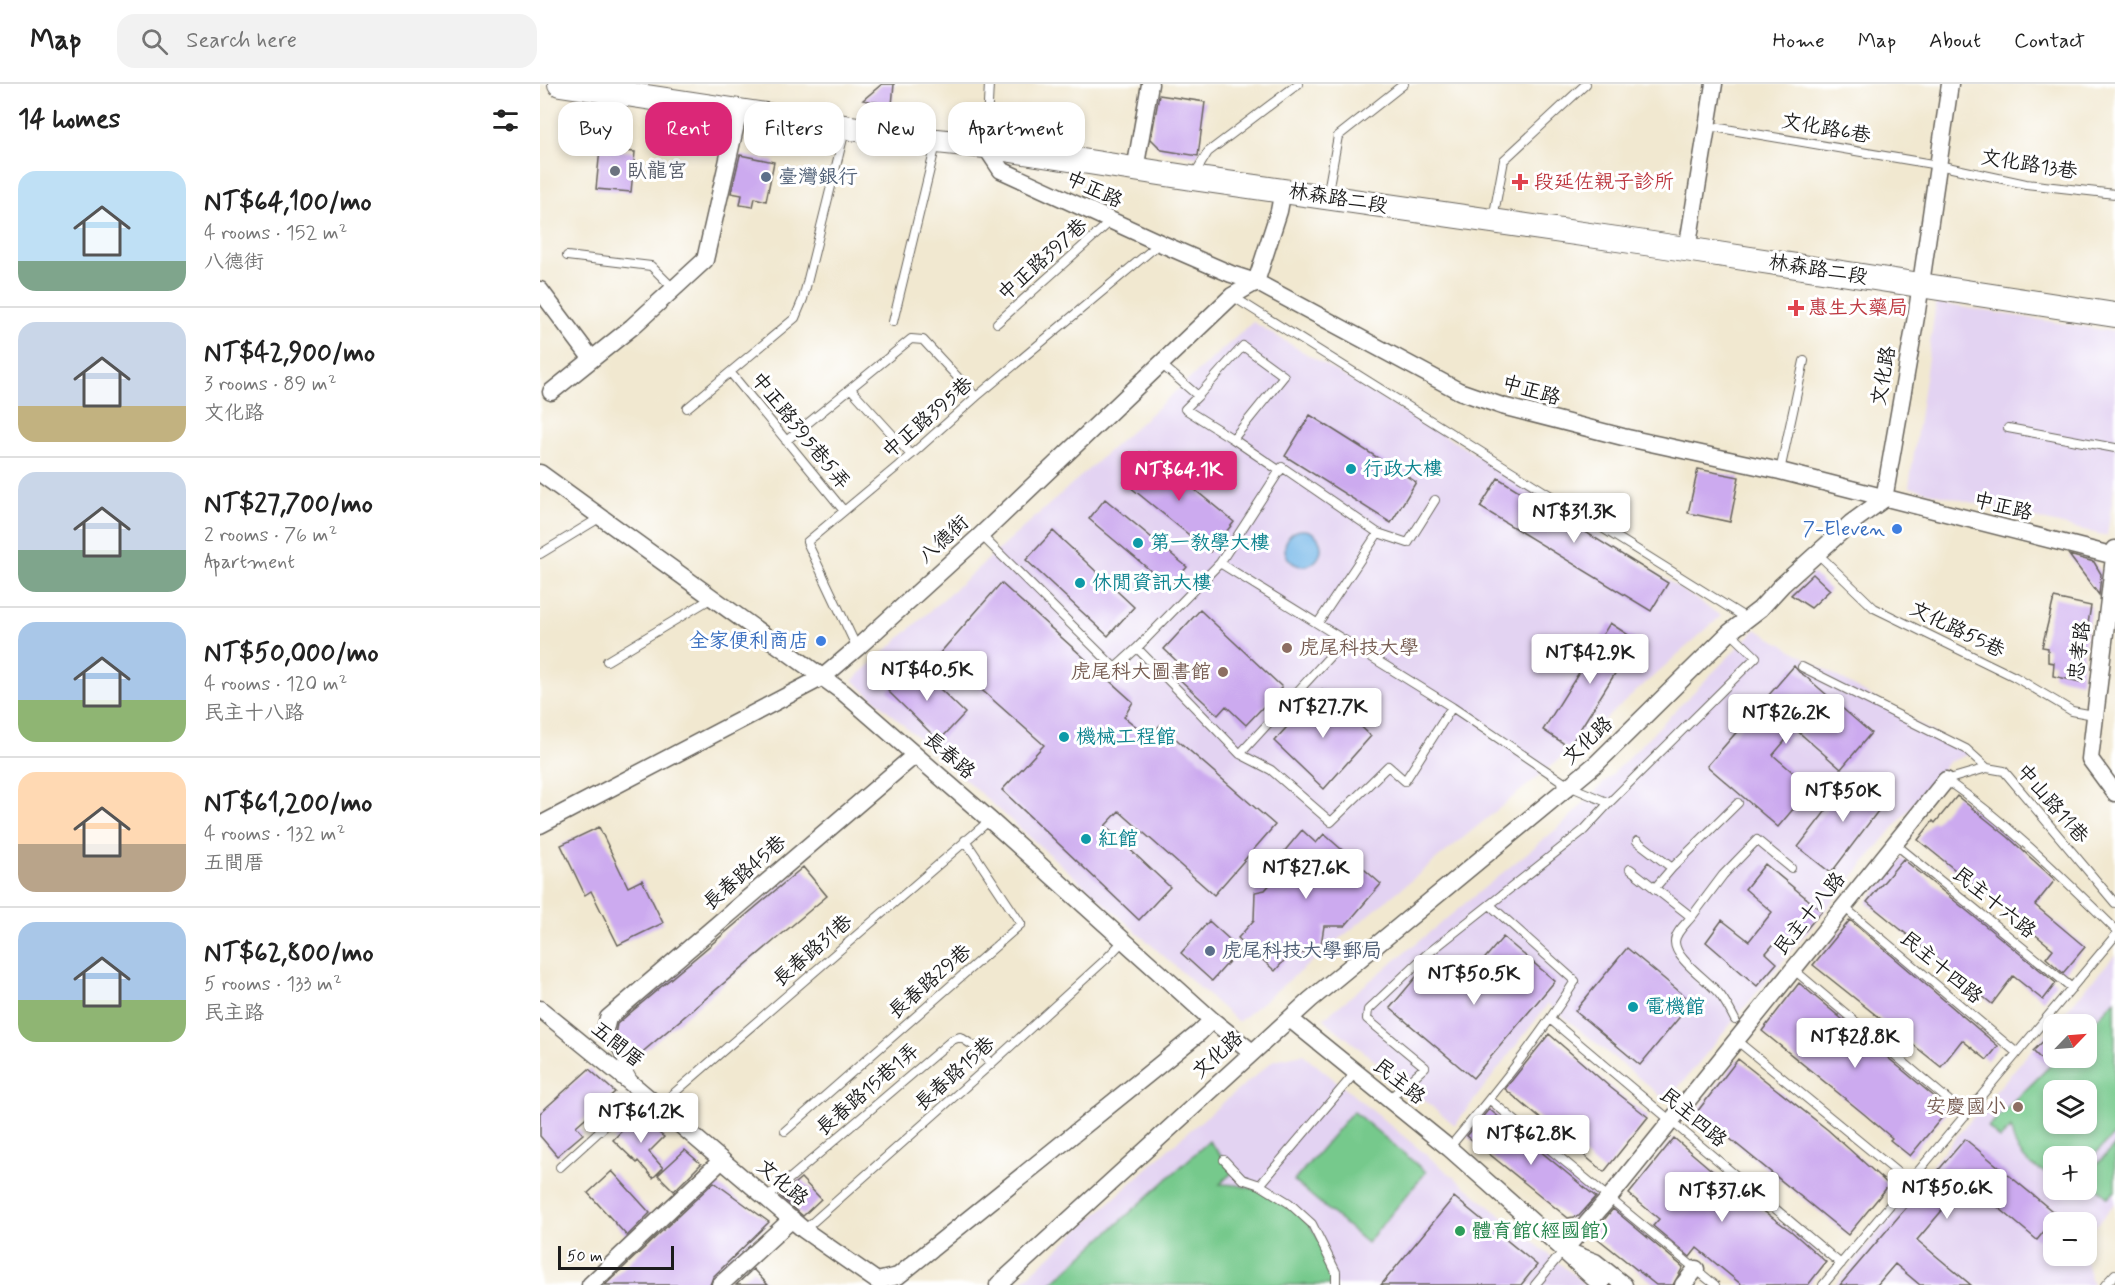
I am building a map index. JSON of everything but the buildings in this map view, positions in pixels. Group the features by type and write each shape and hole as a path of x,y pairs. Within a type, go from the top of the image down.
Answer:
{"main road":[{"name":"林森路二段","path":"560,84 640,90 739,111 948,142"},
{"name":"林森路二段","path":"1048,156 2115,315"}],"street":[{"path":"1135,170 1150,84"},
{"path":"1687,250 1714,84"},
{"name":"文化路","path":"998,1285 1252,1052 1420,908 1597,763 1730,632 1760,609 1782,585 1851,523 1884,499 1920,286 1950,84"},
{"path":"551,392 632,327 705,260 739,111"},
{"name":"中正路","path":"992,156 1001,170 1160,243 1231,274 1256,282 1459,391 1491,402 1623,437 1779,471 1884,499 2115,554"},
{"path":"1256,282 1279,211 1283,190"},
{"name":"八德街","path":"540,825 823,677 981,535 1232,296 1256,282"},
{"path":"540,290 591,358"},
{"name":"長春路","path":"540,473 823,677 990,820 1212,1020 1252,1052"},
{"name":"忠孝路","path":"2115,554 2090,759 2115,793"},
{"name":"長春路45巷","path":"606,1026 608,1018 915,755"},
{"name":"民主十八路","path":"1564,1250 1609,1198 1946,780"},
{"name":"五間厝","path":"540,1009 723,1160"},
{"name":"民主路","path":"1290,1019 1388,1101 1449,1148 1564,1250 1595,1262 1624,1285"},
{"name":"文化路","path":"723,1160 798,1224 877,1283 898,1276 1199,1033 1212,1020"},
{"path":"590,1285 723,1160"},
{"path":"720,1285 798,1224"},
{"path":"1564,1250 1573,1261 1601,1285"},
{"path":"1683,1285 1696,1269"}],"lane":[{"path":"987,102 988,84"},
{"path":"1192,178 1209,152 1298,84"},
{"path":"1326,197 1338,136 1404,84"},
{"path":"1492,222 1504,160 1586,84"},
{"name":"文化路6巷","path":"1708,126 1938,165"},
{"path":"687,408 795,318 803,299 846,127"},
{"path":"893,321 937,141"},
{"name":"文化路13巷","path":"1938,165 2026,184 2115,194"},
{"name":"中正路397巷","path":"997,323 1111,221"},
{"name":"中正路395巷","path":"857,648 807,542 1160,243"},
{"path":"567,256 651,266 674,290"},
{"path":"1232,296 1746,618"},
{"path":"786,441 911,339 923,340 976,397"},
{"path":"1233,439 1284,376 1243,346 1185,409 1280,471"},
{"path":"1779,471 1804,361"},
{"path":"1161,364 1198,396"},
{"name":"中正路395巷5弄","path":"730,372 844,511"},
{"path":"851,389 911,455"},
{"path":"2008,428 2115,448"},
{"path":"981,535 1115,668 1220,564 1282,467 1378,533 1408,543 1435,500"},
{"path":"540,554 601,517"},
{"path":"1318,623 1378,533"},
{"name":"文化路55巷","path":"1818,554 1874,608 2015,677 2072,711 2094,715"},
{"path":"1220,564 1452,707 1569,786 1609,803"},
{"path":"607,661 712,598"},
{"path":"1388,1101 1425,1067 1367,1019 1368,1010 1426,955 1584,830 1756,657 1730,632"},
{"path":"1240,754 1344,640"},
{"path":"1137,648 1240,754 1270,770 1331,822 1388,766 1405,781 1452,707"},
{"path":"1802,667 1966,749 1987,768"},
{"name":"中山路11巷","path":"1946,780 1987,768 2004,771 2115,903"},
{"path":"1946,780 1977,801 2054,869 2115,929"},
{"path":"1654,889 1738,803"},
{"name":"長春路31巷","path":"658,1107 990,820"},
{"name":"長春路29巷","path":"785,1131 1021,924 965,840"},
{"path":"1735,1020 1721,996 1677,951 1675,942 1677,935 1723,875 1756,840 1791,868"},
{"path":"1637,841 1672,868"},
{"name":"民主十六路","path":"1894,843 2072,988"},
{"path":"1630,869 1685,913 1693,915"},
{"path":"1449,1148 1490,1100 1551,1020 1575,981 1490,905"},
{"name":"民主十四路","path":"1844,908 2017,1053"},
{"path":"1823,1285 2115,936"},
{"name":"長春路15巷","path":"798,1224 992,1064 1124,940"},
{"path":"1793,969 1966,1115"},
{"name":"民主四路","path":"1551,1020 1841,1264"},
{"path":"560,1167 626,1107 638,1089 609,1036 606,1026"},
{"name":"長春路15巷1弄","path":"767,1198 952,1040 960,1037 977,1048 992,1064"},
{"path":"1735,1039 1909,1182"},
{"path":"1260,1185 1355,1073"},
{"path":"1490,1100 1715,1285"},
{"path":"1224,1160 1242,1179 1260,1185 1289,1203 1311,1224 1336,1272 1336,1285"},
{"path":"1536,1285 1564,1250"},
{"path":"2105,1285 2115,1274"}],"shaded area":[{"path":"1936,303 2115,332 2115,481 2107,536 1909,487"},
{"name":"虎尾科技大學","path":"1253,322 1512,476 1721,616 1568,752 1238,1022 853,680"},
{"path":"1756,629 1970,754 1948,762 1667,1101 1548,1004 1455,1125 1323,1019 1564,823"},
{"name":"安慶國小","path":"2115,955 2115,1203 2097,1224 2097,1212 2043,1212 2043,1266 2087,1266 2093,1285 1835,1285 1926,1172 2043,1037 2043,1068 2097,1068 2097,1014 2063,1014"},
{"path":"1303,1054 1586,1285 1018,1285 1182,1137 1274,1060"}],"green space":[{"path":"2115,1000 2115,1134 2097,1152 2097,1146 2043,1146 2043,1171 2030,1164 2019,1152 2011,1128 2000,1139 1988,1127 2048,1068 2097,1068 2097,1019"},
{"path":"1353,1111 1426,1172 1367,1243 1294,1181"},
{"path":"1209,1141 1234,1171 1220,1184 1242,1186 1281,1200 1310,1226 1329,1263 1333,1285 1050,1285"},
{"path":"2115,1145 2115,1191 2108,1198 2097,1188 2097,1164"}],"water":[{"path":"1303,530 1316,535 1321,548 1316,561 1303,566 1290,561 1285,548 1290,535"}],"place":[{"name":"臥龍宮","path":"615,171"},
{"name":"臺灣銀行","path":"766,177"},
{"name":"段延佐親子診所","path":"1520,182"},
{"name":"惠生大藥局","path":"1796,308"},
{"name":"行政大樓","path":"1351,469"},
{"name":"7-Eleven","path":"1897,529"},
{"name":"第一教學大樓","path":"1138,543"},
{"name":"休閒資訊大樓","path":"1080,583"},
{"name":"全家便利商店","path":"821,641"},
{"name":"虎尾科技大學","path":"1287,648"},
{"name":"虎尾科大圖書館","path":"1223,672"},
{"name":"機械工程館","path":"1064,737"},
{"name":"紅館","path":"1086,839"},
{"name":"虎尾科技大學郵局","path":"1210,951"},
{"name":"電機館","path":"1633,1007"},
{"name":"安慶國小","path":"2018,1107"},
{"name":"體育館(經國館)","path":"1460,1231"}]}
